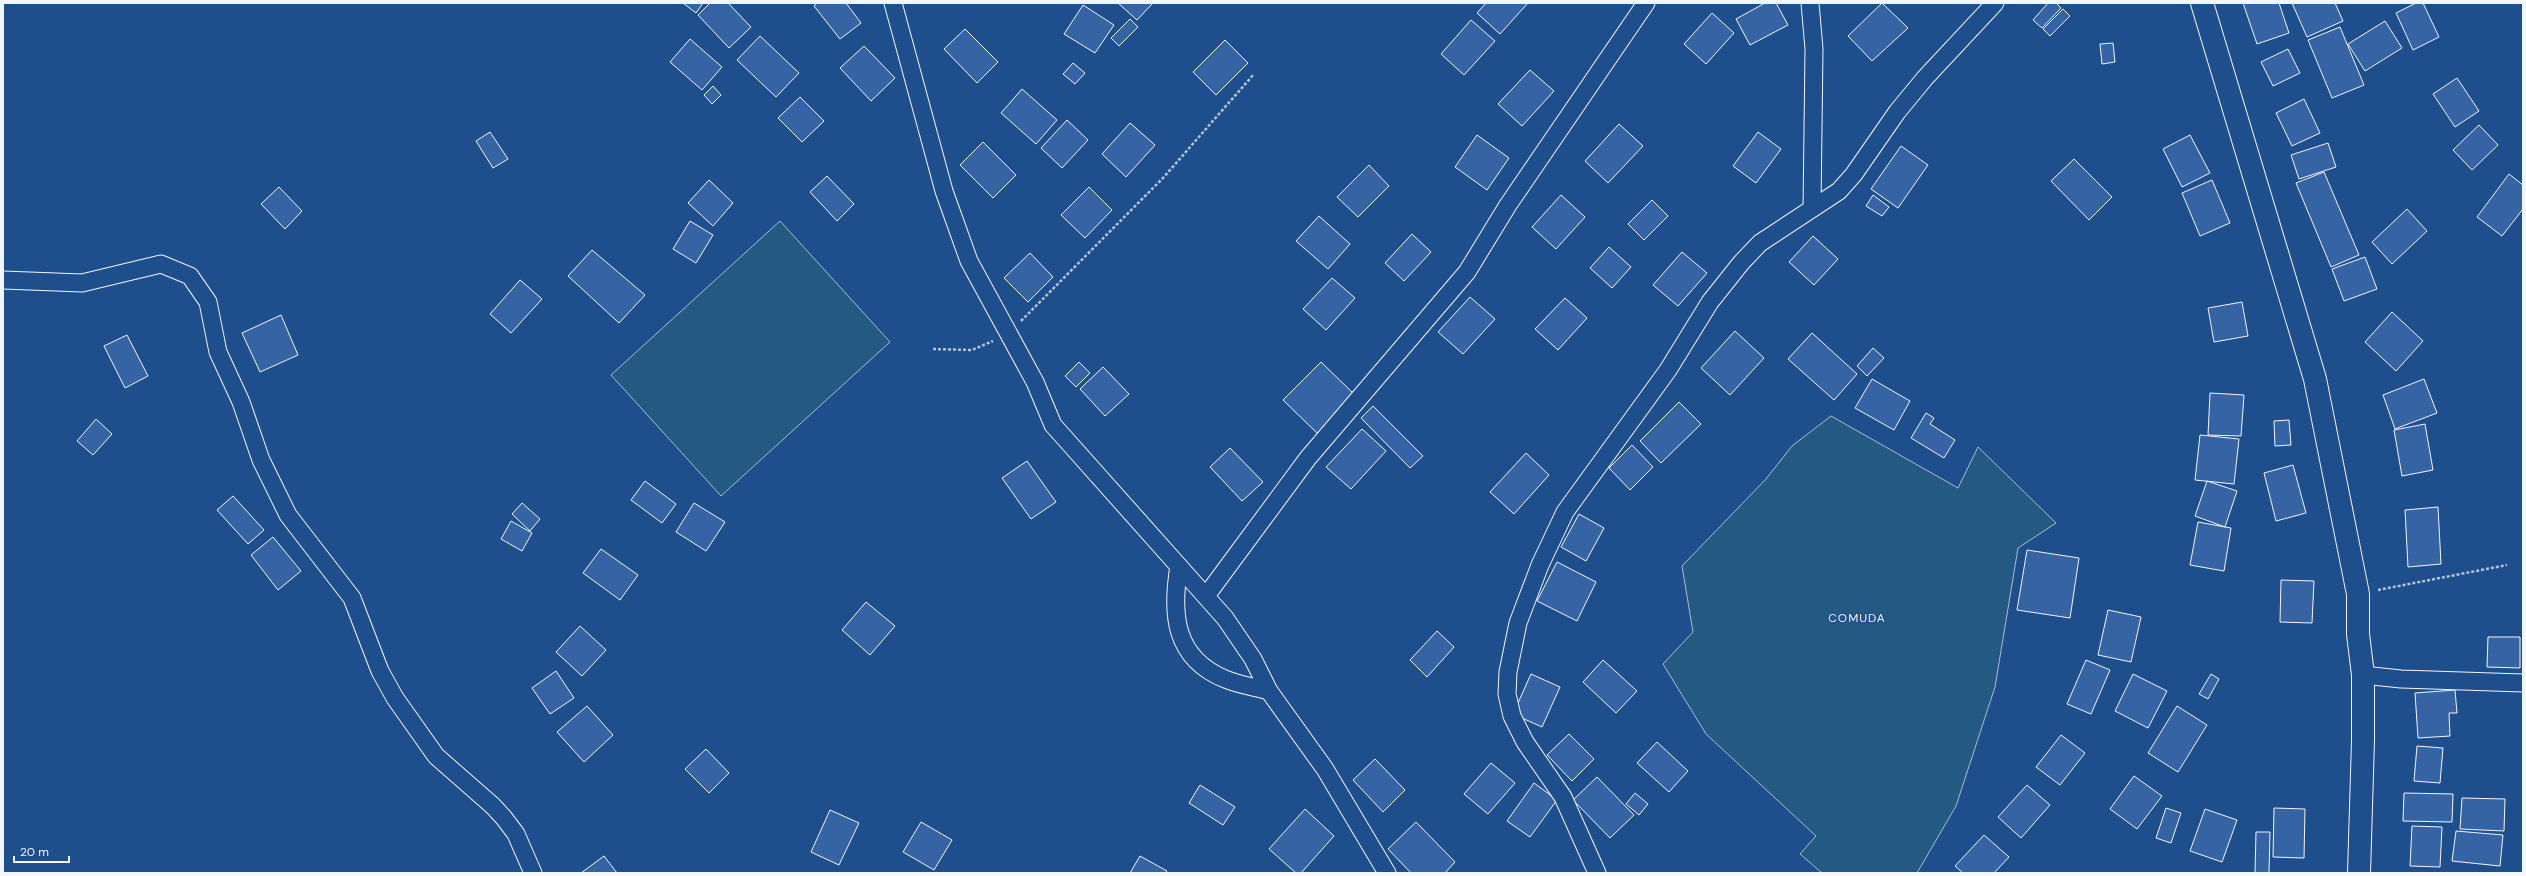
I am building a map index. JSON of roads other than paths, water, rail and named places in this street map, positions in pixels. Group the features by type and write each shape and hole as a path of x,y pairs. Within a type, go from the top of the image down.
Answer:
{"main road":[{"path":"2202,3 2315,379 2358,594 2358,634 2363,675 2359,873"}],"street":[{"path":"1206,596 1308,458 1467,272 1508,205 1646,3"},
{"path":"1810,3 1814,49 1812,209"},
{"path":"1596,873 1563,797 1525,742 1512,716 1507,694 1508,672 1518,623 1540,566 1565,512 1668,370 1710,302 1760,243 1839,191 1854,174 1897,112 1925,78 1991,4"},
{"path":"891,5 944,191 969,262 1035,382 1053,426 1225,618 1252,659 1269,691 1325,768 1367,836 1387,873"},
{"path":"3,280 82,282 161,264 190,276 208,302 218,352 241,402 261,460 288,515 352,598 380,671 395,698 436,756 493,806 504,818 516,834 533,873"},
{"path":"1179,566 1175,594 1175,611 1186,650 1200,664 1225,679 1269,691"},
{"path":"2363,675 2401,679 2523,682"}],"district":[{"name":"COMUDA","path":"1857,618"}]}
